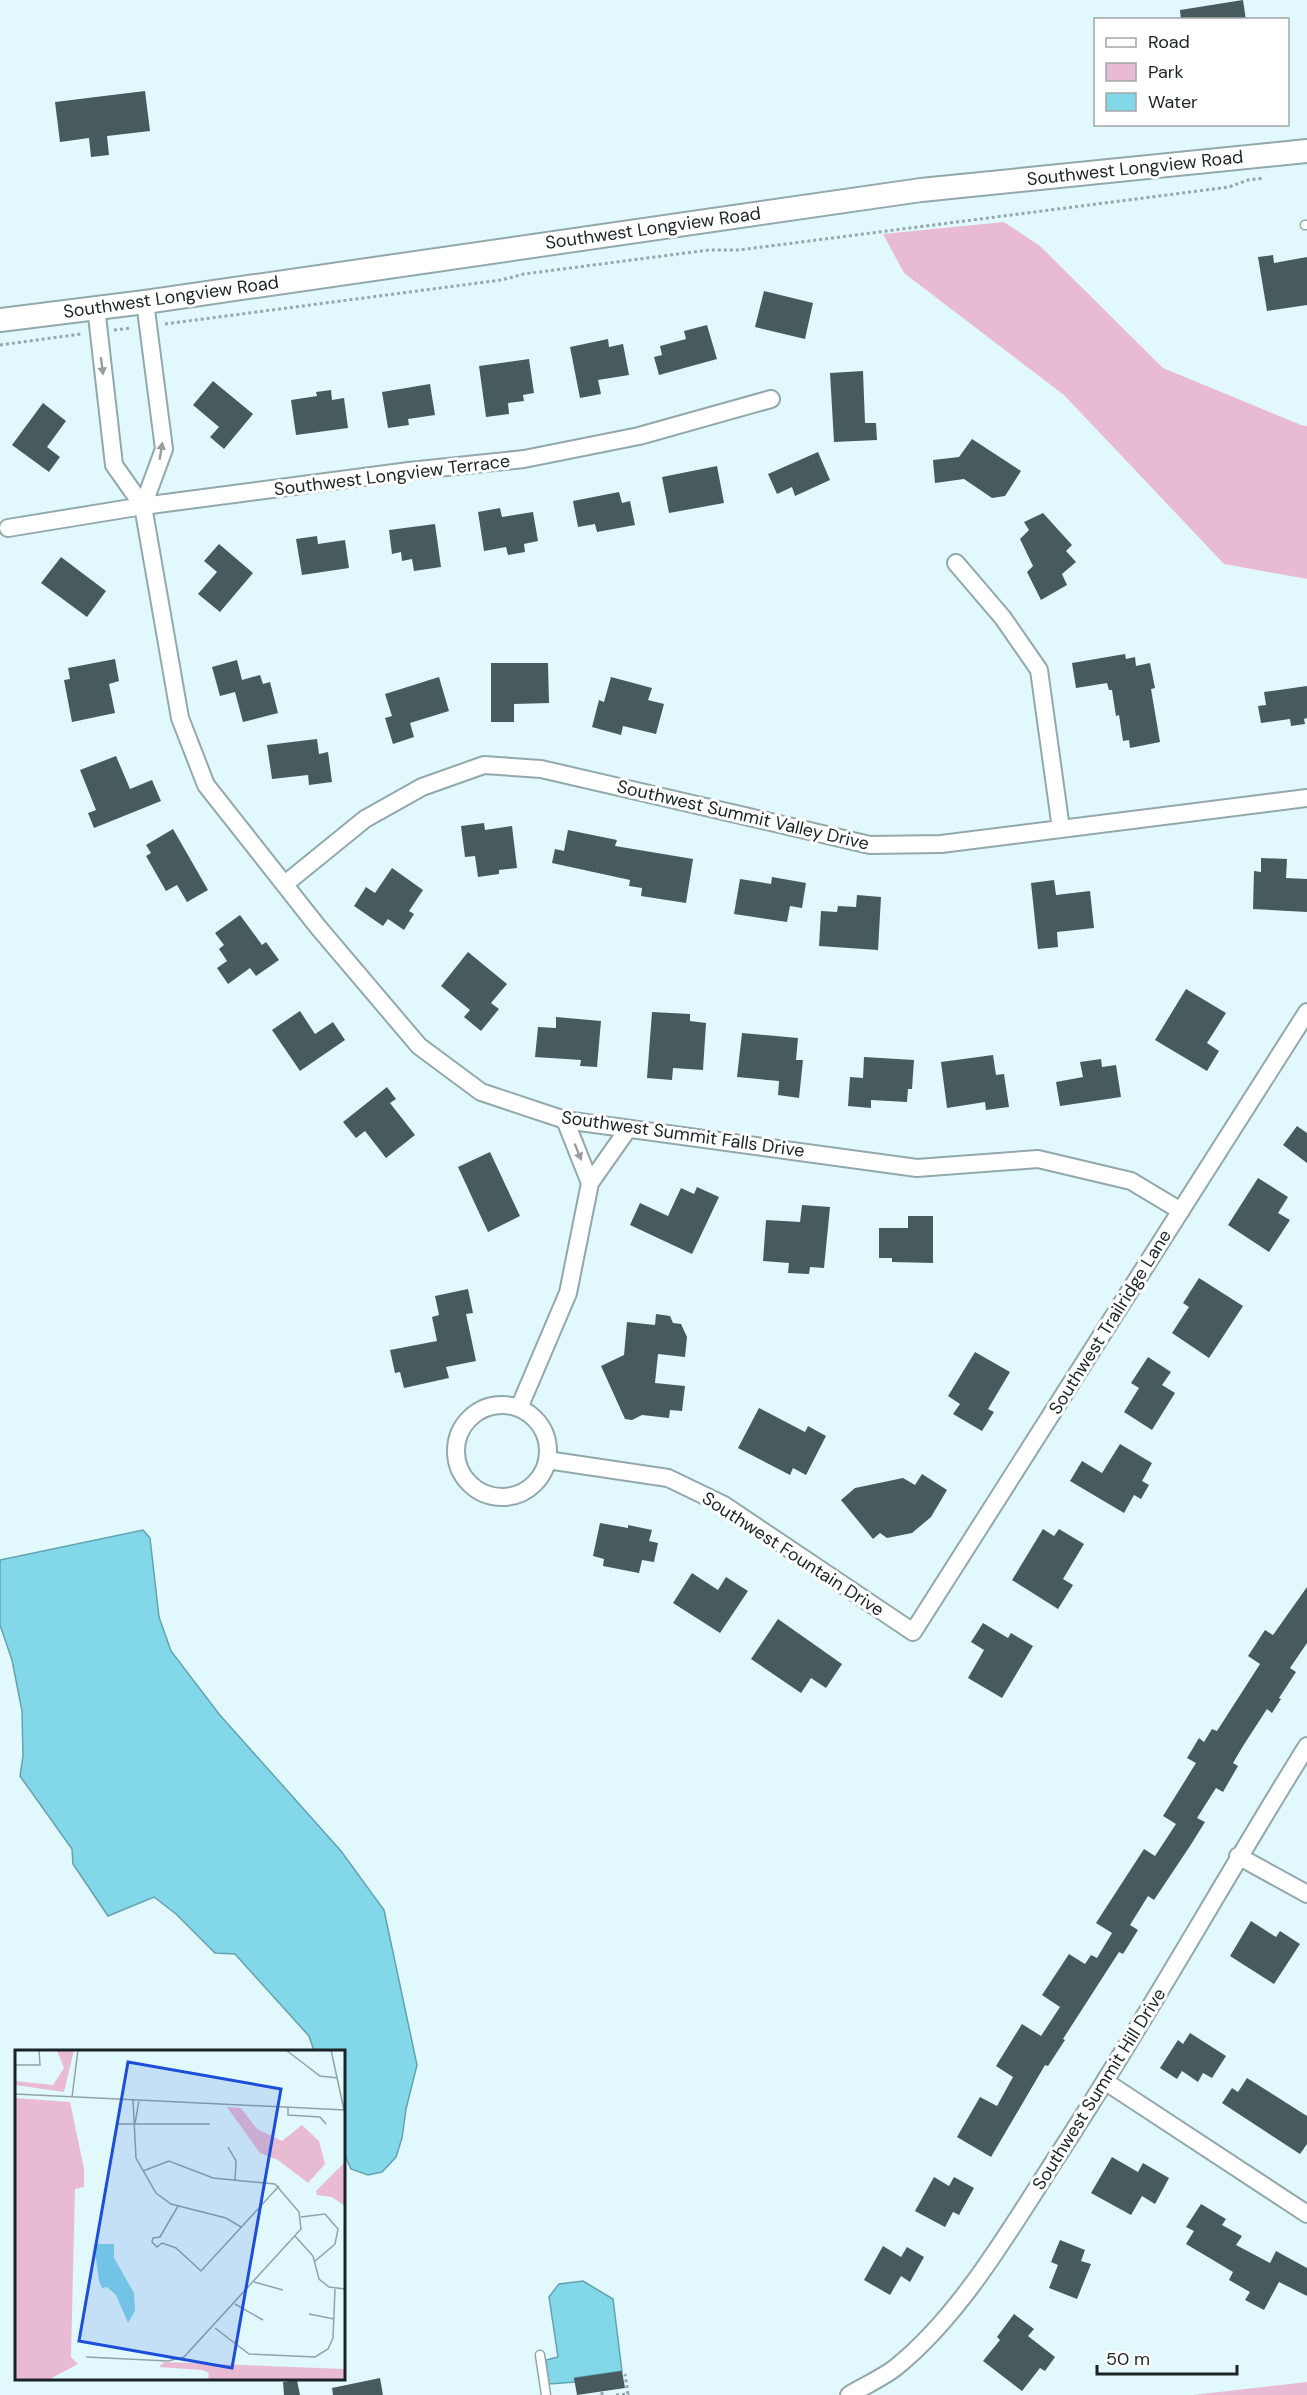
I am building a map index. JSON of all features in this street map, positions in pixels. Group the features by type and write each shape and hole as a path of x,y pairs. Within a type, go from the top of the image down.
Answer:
{"street":[{"name":"Southwest Longview Road","path":"0,320 145,302 921,190 1307,150"},
{"name":"Southwest Summit Falls Drive","path":"144,506 164,449 145,302"},
{"name":"Southwest Summit Falls Drive","path":"96,307 114,465 144,506 180,718 206,785 285,885 419,1046 481,1092 565,1120 917,1168 1038,1159 1131,1181 1181,1211"},
{"name":"Southwest Longview Terrace","path":"8,528 144,506 409,471 524,459 639,436 771,399"},
{"path":"956,563 1003,618 1039,670 1061,829"},
{"name":"Southwest Summit Valley Drive","path":"285,885 365,819 422,787 484,765 541,769 870,845 941,844 1307,798"},
{"name":"Southwest Trailridge Lane","path":"913,1632 1307,1012"},
{"path":"565,1120 590,1183"},
{"path":"519,1408 568,1293 590,1183 627,1129"},
{"path":"504,1405 519,1408 528,1413 542,1429 546,1439 547,1460 542,1474 533,1485 520,1493 506,1497 490,1496 477,1490 466,1480 459,1467 456,1452 458,1437 470,1419 489,1407 504,1405"},
{"name":"Southwest Fountain Drive","path":"547,1460 668,1478 724,1505 913,1632"},
{"name":"Southwest Summit Hill Drive","path":"849,2395 894,2368 937,2329 994,2254 1106,2082 1238,1856 1307,1746"},
{"path":"1238,1856 1307,1894"},
{"path":"1106,2082 1307,2214"}],"lane":[{"path":"540,2355 546,2395"}],"path":[{"path":"0,345 501,280 524,274 709,250 739,250 1228,187 1248,180 1272,177"},
{"path":"616,2395 628,2394 625,2374"}],"green space":[{"path":"1004,222 1040,246 1163,368 1307,426 1307,579 1224,564 1064,395 904,273 883,234"},
{"path":"1307,2382 1307,2395 1193,2395"}],"water":[{"path":"143,1530 150,1538 159,1617 171,1651 219,1714 341,1851 384,1910 417,2065 396,2157 382,2172 368,2175 351,2169 345,2156 345,2050 314,2050 309,2036 235,1954 215,1953 176,1914 154,1897 108,1916 73,1864 72,1849 20,1776 23,1756 22,1711 12,1660 0,1625 0,1560"},
{"path":"583,2281 613,2299 622,2371 575,2378 575,2382 549,2384 546,2360 558,2357 549,2297 559,2284"}],"building":[{"path":"1243,0 1246,18 1181,18 1180,10"},
{"path":"145,91 150,131 107,136 109,155 91,157 89,138 60,142 55,102"},
{"path":"1273,255 1274,263 1307,257 1307,305 1267,311 1258,257"},
{"path":"764,291 813,303 805,339 755,327"},
{"path":"707,325 717,359 659,375 654,357 662,355 660,346 686,339 684,331"},
{"path":"608,339 609,347 623,344 629,375 598,380 601,394 580,398 570,347"},
{"path":"529,359 534,393 523,395 524,401 508,403 509,414 486,417 479,366"},
{"path":"863,371 865,423 876,423 877,440 834,442 830,373"},
{"path":"213,381 253,414 224,449 210,437 219,427 193,405"},
{"path":"430,384 435,415 408,419 409,425 388,428 382,392"},
{"path":"331,390 332,400 344,398 348,428 296,435 291,400 317,396 316,392"},
{"path":"43,403 66,421 47,447 60,457 49,472 12,445"},
{"path":"972,439 1021,471 1005,496 992,498 964,479 935,483 933,460 959,457"},
{"path":"818,452 830,480 795,496 792,487 777,494 768,474"},
{"path":"717,466 724,503 669,513 662,477"},
{"path":"619,492 622,503 630,501 635,525 597,532 595,524 578,527 573,501"},
{"path":"500,508 502,517 533,512 538,541 524,544 525,552 508,555 506,547 484,551 478,512"},
{"path":"1043,513 1072,545 1066,551 1076,562 1062,574 1067,585 1041,600 1027,572 1033,566 1020,539 1029,530 1024,522"},
{"path":"435,524 441,567 414,571 412,559 402,561 401,552 392,554 389,530"},
{"path":"317,536 318,544 345,540 349,568 302,575 296,539"},
{"path":"219,544 253,573 220,612 198,594 217,572 204,561"},
{"path":"61,557 106,591 87,617 41,583"},
{"path":"1125,654 1126,659 1135,657 1136,666 1150,663 1155,688 1151,689 1160,742 1130,748 1129,740 1123,741 1119,715 1116,716 1112,690 1109,690 1107,683 1076,688 1072,663"},
{"path":"115,659 119,681 109,684 115,713 72,722 64,680 70,679 68,668"},
{"path":"237,660 242,680 260,675 263,684 270,682 278,713 243,722 235,692 220,696 212,667"},
{"path":"491,663 548,663 549,703 514,704 514,722 491,722"},
{"path":"439,677 449,711 410,723 414,737 393,744 385,718 392,716 385,694"},
{"path":"611,677 652,688 648,700 664,704 656,734 623,726 621,735 592,727 599,700 604,702"},
{"path":"1307,686 1305,724 1291,726 1290,719 1261,723 1258,706 1266,705 1264,692"},
{"path":"317,739 319,754 328,752 332,782 309,785 308,775 272,779 267,745"},
{"path":"116,756 130,789 152,780 161,801 94,828 88,813 96,810 80,770"},
{"path":"484,823 485,830 512,826 517,868 499,870 499,874 478,877 475,856 465,857 461,826"},
{"path":"173,829 208,890 187,902 177,885 166,891 146,856 151,853 146,845"},
{"path":"568,830 617,840 615,846 693,859 686,903 641,896 642,888 629,886 630,880 552,863 555,849 564,851"},
{"path":"1261,858 1287,859 1286,878 1307,879 1307,912 1253,909 1254,871 1261,872"},
{"path":"392,868 423,890 409,911 414,914 404,930 388,919 383,926 354,906 366,887 375,893"},
{"path":"772,877 806,883 802,908 790,906 787,922 734,914 740,879 771,884"},
{"path":"1054,880 1056,895 1090,891 1094,928 1057,932 1058,947 1038,949 1031,883"},
{"path":"857,895 881,897 878,950 819,946 821,911 837,912 838,906 856,907"},
{"path":"240,915 262,945 266,942 279,960 256,976 250,968 228,984 217,968 227,961 219,949 224,945 215,933"},
{"path":"468,952 507,984 491,1003 499,1009 481,1031 464,1017 470,1010 441,986"},
{"path":"1186,989 1226,1013 1207,1043 1219,1051 1207,1071 1155,1040"},
{"path":"300,1011 315,1034 333,1022 345,1040 300,1071 272,1030"},
{"path":"652,1012 690,1014 690,1021 706,1023 703,1070 673,1068 672,1080 647,1078"},
{"path":"556,1017 601,1021 597,1067 580,1066 581,1060 535,1057 538,1027 556,1028"},
{"path":"742,1033 798,1038 796,1060 803,1060 799,1098 778,1095 779,1081 737,1077"},
{"path":"993,1055 996,1075 1004,1074 1009,1107 986,1110 985,1102 947,1108 941,1062"},
{"path":"864,1057 914,1060 912,1089 908,1089 907,1102 871,1100 871,1108 848,1106 850,1077 863,1078"},
{"path":"1101,1059 1102,1067 1116,1065 1121,1097 1060,1106 1056,1082 1083,1077 1080,1062"},
{"path":"387,1087 396,1099 390,1103 415,1135 386,1158 365,1131 356,1138 343,1122"},
{"path":"1297,1126 1307,1133 1307,1163 1283,1145"},
{"path":"490,1152 520,1216 488,1232 458,1167"},
{"path":"1258,1178 1288,1197 1278,1213 1290,1220 1269,1252 1228,1225"},
{"path":"697,1187 719,1197 692,1254 630,1225 640,1203 668,1216 681,1188 694,1194"},
{"path":"802,1205 830,1207 824,1268 810,1267 809,1274 788,1273 789,1263 763,1261 766,1220 800,1222"},
{"path":"908,1216 933,1216 933,1263 892,1262 892,1258 879,1258 879,1228 908,1228"},
{"path":"1199,1278 1243,1306 1209,1358 1172,1333 1189,1307 1183,1303"},
{"path":"468,1289 473,1313 466,1314 476,1361 446,1367 449,1378 404,1388 400,1372 395,1373 390,1350 437,1341 432,1317 439,1315 435,1296"},
{"path":"656,1314 670,1316 673,1323 681,1324 687,1337 685,1357 658,1354 655,1383 685,1386 682,1411 670,1410 669,1418 642,1415 632,1420 625,1419 601,1366 624,1355 627,1322 655,1325"},
{"path":"975,1352 1010,1372 988,1409 994,1412 982,1431 953,1414 960,1404 948,1396"},
{"path":"1148,1357 1171,1372 1162,1385 1175,1393 1152,1430 1124,1412 1139,1388 1131,1383"},
{"path":"759,1408 805,1432 808,1426 826,1436 806,1475 793,1468 790,1475 738,1448"},
{"path":"1120,1444 1152,1463 1142,1481 1149,1485 1141,1499 1134,1495 1124,1513 1070,1481 1082,1461 1102,1473"},
{"path":"922,1474 947,1490 931,1517 912,1533 887,1538 880,1533 873,1539 841,1500 855,1488 903,1478 915,1485"},
{"path":"600,1523 652,1530 649,1541 658,1543 654,1562 642,1560 639,1573 603,1566 604,1559 593,1556"},
{"path":"1043,1529 1054,1536 1059,1529 1084,1544 1063,1579 1073,1585 1058,1609 1012,1580"},
{"path":"692,1573 718,1590 726,1577 748,1591 720,1633 673,1603"},
{"path":"1307,1587 1307,1643 1290,1668 1296,1672 1272,1713 1267,1709 1243,1746 1233,1763 1238,1766 1223,1792 1216,1788 1197,1818 1205,1822 1190,1846 1154,1900 1148,1896 1130,1925 1138,1930 1123,1954 1119,1952 1048,2066 1045,2065 991,2157 957,2137 980,2097 997,2106 1013,2077 996,2066 1022,2024 1041,2036 1060,2007 1042,1995 1069,1954 1085,1964 1091,1955 1097,1958 1112,1933 1096,1923 1144,1849 1155,1856 1176,1824 1163,1816 1196,1763 1187,1758 1199,1738 1204,1742 1212,1729 1217,1731 1260,1664 1248,1656 1265,1630 1273,1635"},
{"path":"778,1619 842,1664 826,1688 811,1678 801,1693 751,1659"},
{"path":"983,1623 1008,1638 1011,1633 1033,1646 1002,1698 968,1678 984,1650 971,1642"},
{"path":"1251,1921 1276,1937 1280,1931 1300,1944 1274,1984 1230,1956"},
{"path":"1190,2033 1226,2056 1212,2078 1203,2073 1198,2082 1182,2071 1177,2079 1160,2068 1178,2040 1183,2044"},
{"path":"1247,2078 1307,2116 1307,2144 1300,2154 1222,2103 1232,2088 1238,2092"},
{"path":"1112,2157 1138,2172 1143,2163 1169,2178 1155,2204 1142,2196 1131,2215 1091,2193"},
{"path":"934,2177 949,2186 954,2177 974,2188 959,2215 953,2212 945,2227 915,2211"},
{"path":"1201,2204 1226,2219 1222,2225 1242,2236 1236,2245 1270,2263 1276,2251 1307,2268 1307,2296 1279,2282 1264,2310 1245,2300 1250,2292 1229,2280 1233,2272 1186,2244 1194,2231 1186,2227"},
{"path":"1060,2240 1085,2250 1081,2261 1091,2264 1077,2299 1049,2288 1058,2265 1051,2262"},
{"path":"883,2246 901,2257 907,2247 924,2257 910,2282 901,2276 890,2295 864,2280"},
{"path":"1014,2314 1034,2329 1028,2336 1055,2357 1045,2371 1040,2368 1022,2391 983,2361 1000,2340 997,2337"},
{"path":"622,2371 625,2388 577,2395 574,2378"},
{"path":"380,2378 383,2395 333,2395 332,2388"},
{"path":"297,2380 300,2395 284,2395 283,2382"}]}
